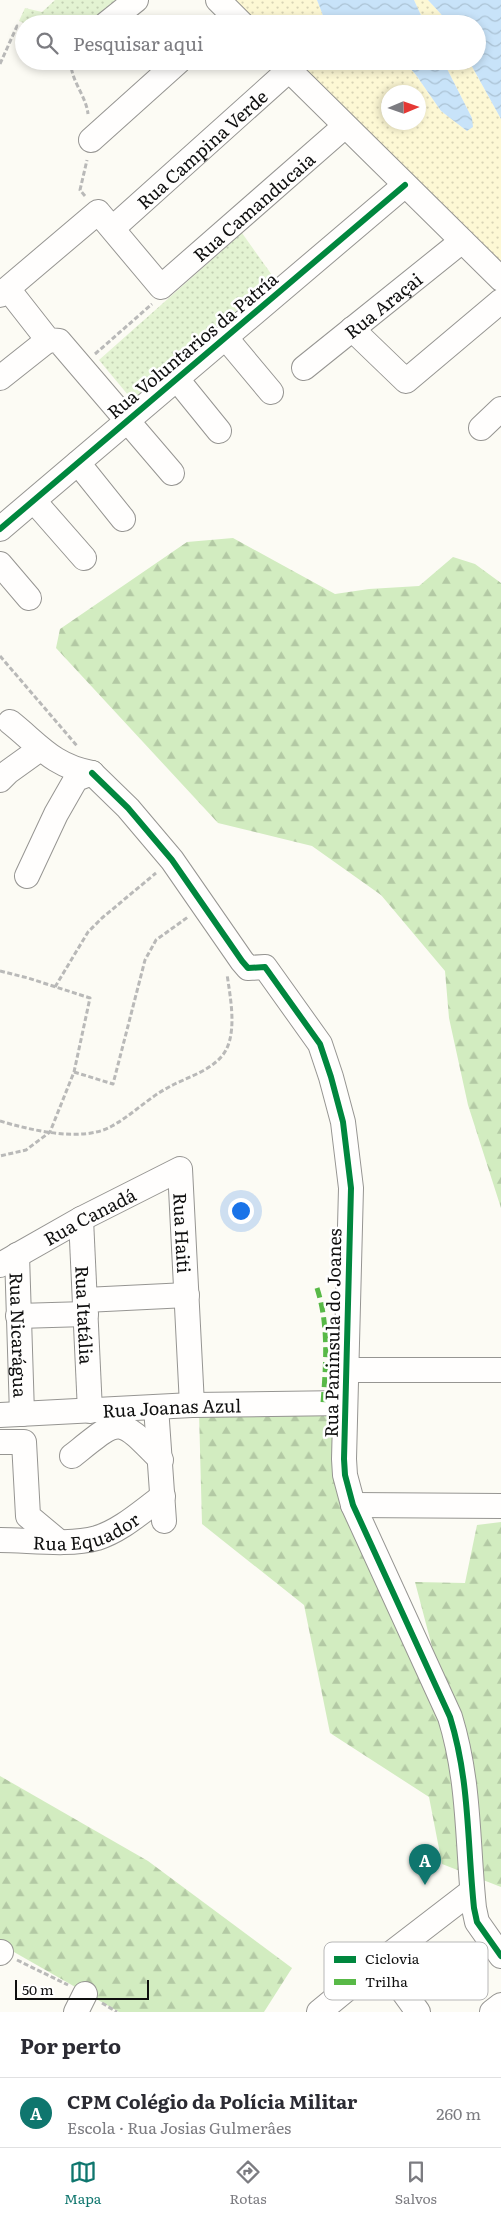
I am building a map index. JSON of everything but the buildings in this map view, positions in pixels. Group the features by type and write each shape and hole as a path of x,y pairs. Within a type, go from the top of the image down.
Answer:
{"street":[{"path":"117,15 136,0"},
{"path":"91,140 169,70"},
{"name":"Rua Campina Verde","path":"113,228 281,70"},
{"path":"289,70 501,279"},
{"name":"Rua Camanducaia","path":"161,287 345,126"},
{"name":"Rua Voluntarios da Patría","path":"0,529 405,185"},
{"path":"161,287 98,212 4,292 48,340 59,341 172,473"},
{"name":"Rua Araçai","path":"304,368 462,241"},
{"path":"352,329 406,380 501,301"},
{"path":"225,337 271,392"},
{"path":"0,378 48,340"},
{"path":"176,378 219,431"},
{"path":"481,428 501,409"},
{"path":"78,463 123,519"},
{"path":"34,501 84,558"},
{"path":"0,564 29,598"},
{"path":"10,722 40,749 65,766 92,773 128,808 172,860 206,906 242,961"},
{"path":"0,780 40,749"},
{"path":"27,876 56,814 76,779 92,773"},
{"name":"Rua Paninsula do Joanes","path":"242,961 248,968 265,967 320,1044 332,1077 343,1122 351,1188 345,1403 345,1475 353,1505 450,1717 460,1747 465,1780 472,1891 477,1922 501,1956"},
{"name":"Rua Canadá","path":"8,1260 81,1219 180,1169"},
{"name":"Rua Haiti","path":"180,1169 192,1405"},
{"name":"Rua Itatália","path":"81,1219 90,1411"},
{"name":"Rua Nicarágua","path":"8,1260 18,1316 11,1414"},
{"name":"Rua Haiti","path":"18,1316 187,1295"},
{"path":"347,1370 501,1370"},
{"name":"Rua Joanas Azul","path":"11,1414 192,1405 345,1403"},
{"path":"156,1407 164,1521"},
{"path":"72,1456 101,1433 109,1428 118,1426 132,1430 161,1460"},
{"path":"0,1442 24,1442 28,1516 58,1541"},
{"name":"Rua Equador","path":"0,1540 82,1541 110,1532 162,1496"},
{"path":"353,1505 501,1506"},
{"path":"406,1942 472,1891"},
{"path":"319,2012 334,2000"},
{"path":"409,2000 418,2012"},
{"path":"492,2012 501,2005"}],"path":[{"path":"0,64 15,30"},
{"path":"81,367 161,296 161,287"},
{"path":"0,656 89,761 92,773"},
{"path":"55,987 88,932 102,918 172,860"},
{"path":"74,1072 113,1084 145,960 156,940 170,928 206,906"},
{"path":"0,1121 23,1128 50,1132 80,1134 98,1132 110,1128 161,1091 214,1064 226,1050 229,1039 230,996 226,974 242,961"},
{"path":"0,971 90,998 74,1072 50,1132 26,1150 0,1156"},
{"path":"0,1953 80,2003 116,2012"}],"green space":[{"path":"55,0 129,0 109,15 22,15 25,8 42,12"},
{"path":"242,233 274,278 133,401 99,360"},
{"path":"233,538 335,594 369,589 419,586 453,557 475,564 501,583 501,1208 468,1105 449,1018 445,971 381,895 312,846 218,823 56,648 60,629 187,542"},
{"path":"344,1408 343,1486 456,1738 415,1582 465,1583 477,1525 501,1522 501,1887 442,1864 429,1797 330,1733 304,1605 202,1524 199,1412"},
{"path":"0,1776 148,1861 292,1968 264,2012 119,2012 0,1944"}],"sand":[{"path":"232,0 317,0 323,15 247,15"},
{"path":"414,0 428,0 442,15 421,15"},
{"path":"302,70 412,70 423,85 381,85 381,130 426,130 426,89 441,111 467,131 472,118 448,70 474,70 501,119 501,265"}],"water":[{"path":"317,0 414,0 421,15 323,15"},
{"path":"428,0 501,0 501,119 474,70 486,70 486,15 441,14"},
{"path":"412,70 448,70 472,118 473,127 467,131 441,111 426,89 426,85 423,85"}],"marked path":[{"path":"317,1288 325,1330 326,1359 323,1403"}],"cycle path":[{"path":"0,529 405,185"},
{"path":"92,773 128,808 172,860 248,968 265,967 320,1044 343,1122 351,1188 345,1475 353,1505 450,1717 465,1788 474,1908 477,1922 501,1956"}],"place":[{"name":"CPM Colégio da Polícia Militar","path":"425,1885"}]}
